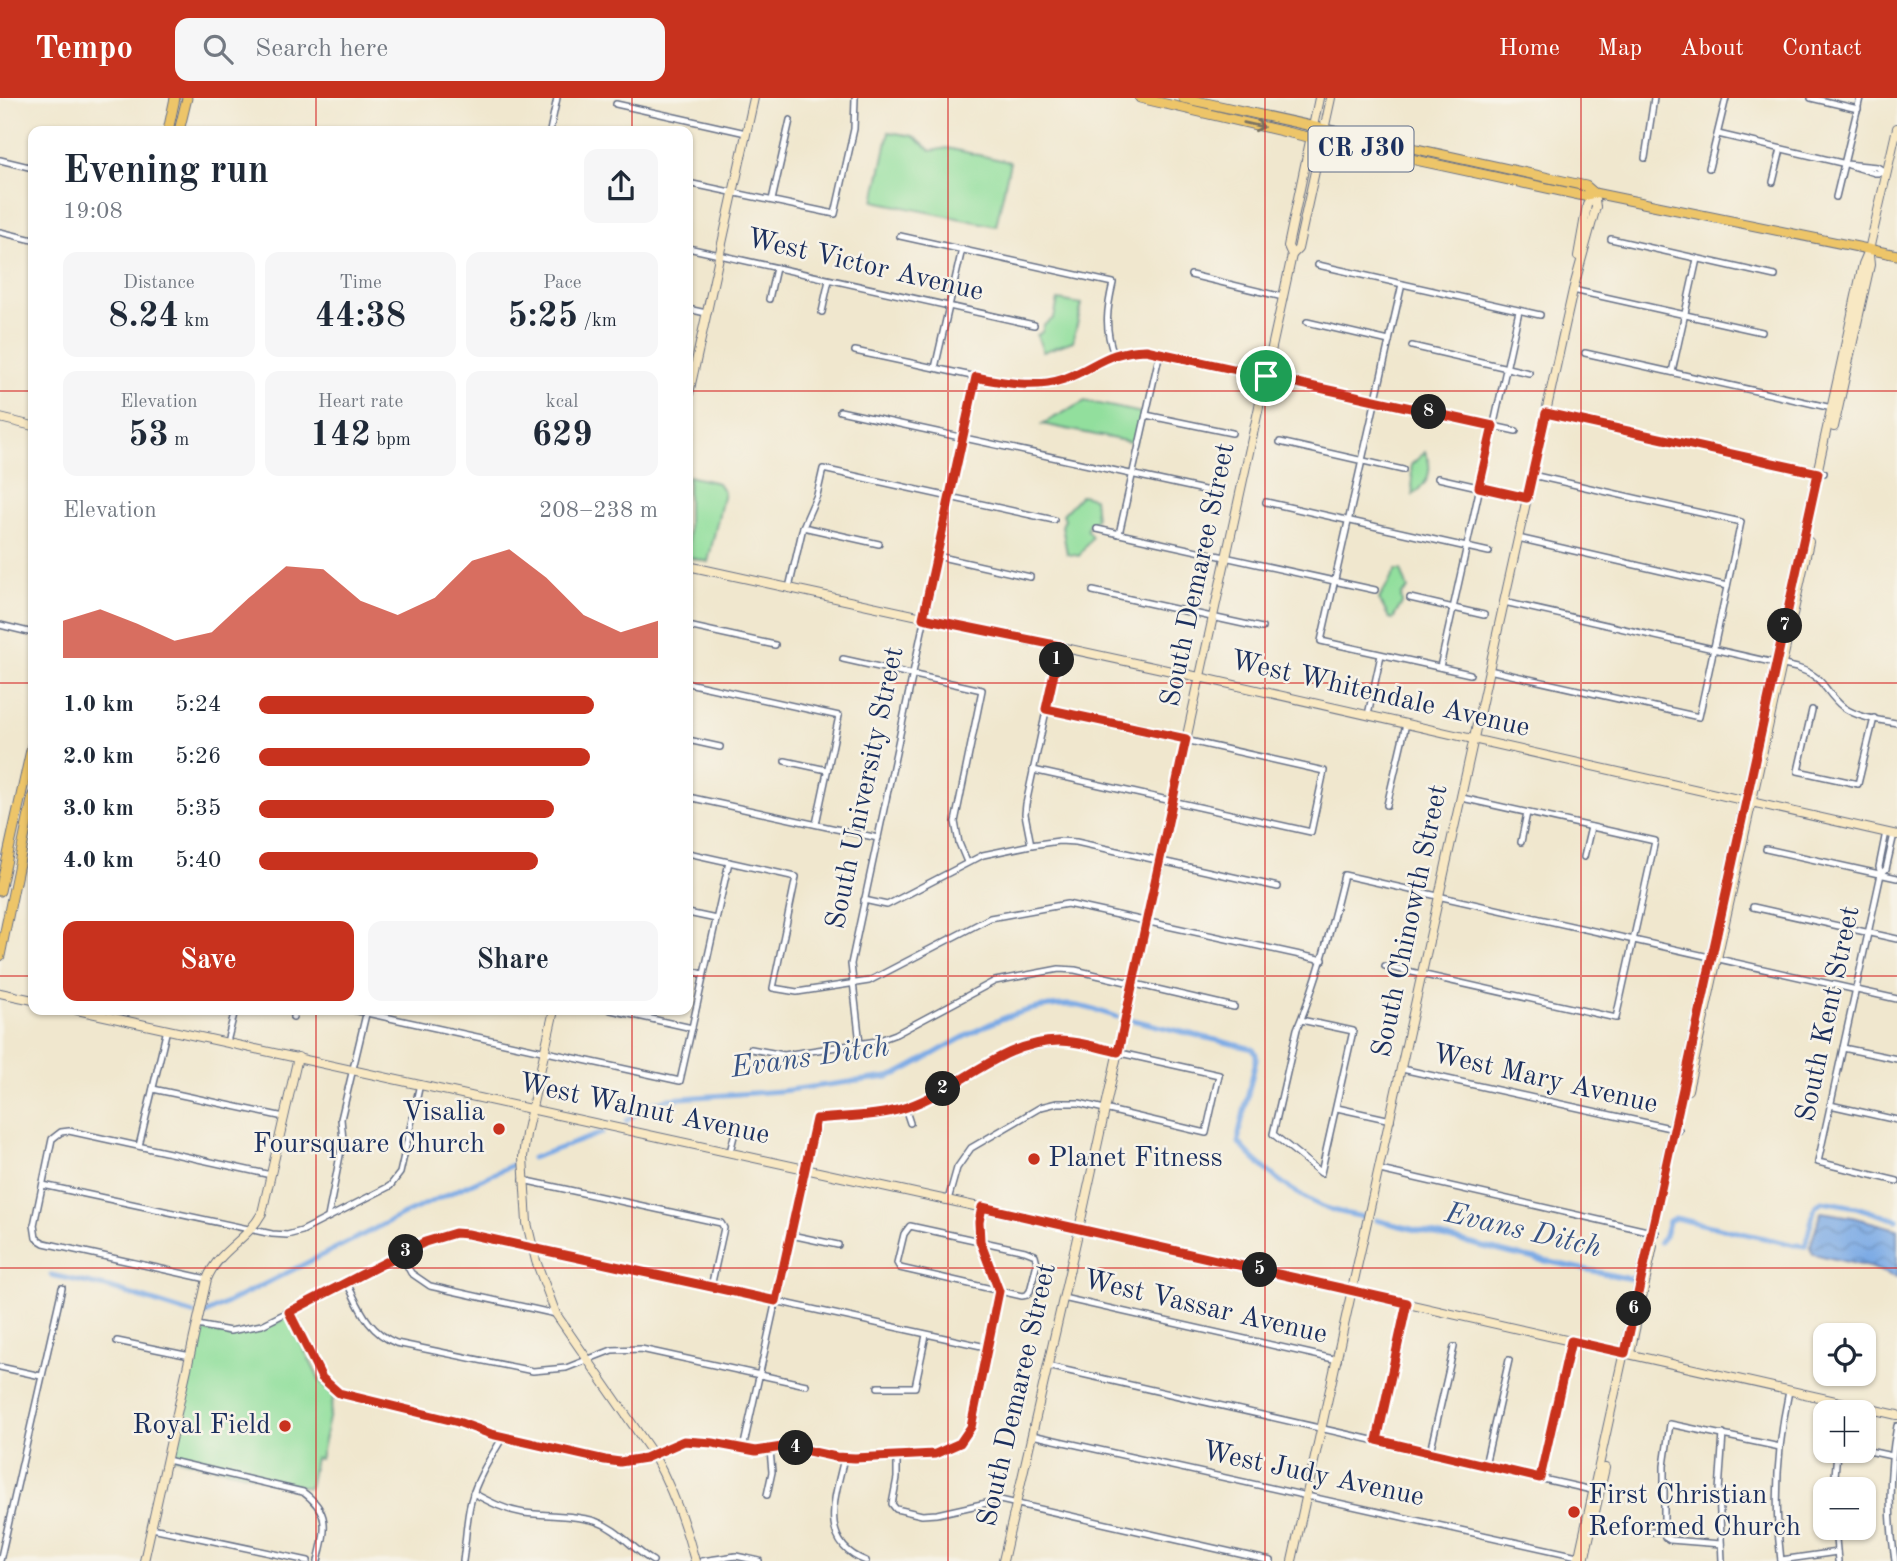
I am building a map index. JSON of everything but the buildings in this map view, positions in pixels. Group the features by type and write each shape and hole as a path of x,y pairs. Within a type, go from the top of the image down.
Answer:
{"main road":[{"path":"169,126 175,98"},
{"path":"180,126 187,98"},
{"name":"CR J30","path":"1140,98 1311,138 1323,135 1586,186 1594,193"},
{"name":"CR J30","path":"1183,98 1313,127 1323,135 1427,163 1584,196 1594,193 1897,255"},
{"path":"1167,105 1173,102 1207,109 1215,105"},
{"path":"1427,163 1440,161 1489,171 1496,168"},
{"path":"0,891 28,764"},
{"path":"0,956 28,819"}],"street":[{"path":"551,126 556,98"},
{"path":"693,363 754,98"},
{"path":"693,184 835,214 854,129 855,98"},
{"name":"South Demaree Street","path":"1003,1561 1079,1229 1266,376 1292,254 1288,246 1319,98"},
{"name":"South Demaree Street","path":"1292,254 1298,250 1331,98"},
{"path":"1645,158 1654,98"},
{"path":"1709,168 1726,98"},
{"path":"1811,98 1858,109"},
{"path":"1836,197 1860,98"},
{"path":"616,104 746,133"},
{"path":"772,200 790,120"},
{"path":"1779,664 1800,583 1832,408 1863,264 1869,250 1897,128"},
{"path":"1718,134 1875,173 1887,173"},
{"path":"1773,182 1781,149"},
{"path":"0,160 28,167"},
{"name":"South Chinowth Street","path":"1292,1561 1573,290 1596,207 1594,193"},
{"path":"0,232 28,239"},
{"path":"900,236 1113,283 1107,308 1107,325 1114,354"},
{"path":"1611,239 1775,276"},
{"name":"West Victor Avenue","path":"693,249 1034,326"},
{"path":"935,368 962,249"},
{"path":"1581,1559 1779,664 1805,533 1830,443 1870,265 1869,250"},
{"path":"1672,372 1697,259"},
{"path":"1318,265 1540,315"},
{"path":"769,299 776,268"},
{"path":"1191,275 1283,297"},
{"path":"822,312 829,280"},
{"path":"1402,284 1321,641 1470,674"},
{"path":"1573,290 1762,332"},
{"path":"693,310 706,313"},
{"path":"1440,667 1519,311"},
{"path":"1307,322 1389,341"},
{"path":"1412,346 1529,373"},
{"path":"855,351 1015,384 1054,382 1072,376 1114,354 1135,350 1160,352 1516,431"},
{"path":"1119,534 1160,352"},
{"path":"1585,353 1832,408"},
{"name":"South University Street","path":"860,1044 850,964 976,377"},
{"path":"1830,443 1834,413 1832,408"},
{"path":"840,411 1218,493"},
{"path":"1546,413 1821,473"},
{"path":"1146,415 1232,433"},
{"path":"1,421 28,425"},
{"path":"1280,442 1403,470"},
{"path":"789,588 803,527 817,495 823,469 1055,520"},
{"path":"1489,670 1699,716 1714,649 1741,522 1532,475"},
{"path":"1438,478 1527,498"},
{"path":"1266,502 1489,552"},
{"path":"803,527 879,544"},
{"path":"1097,528 1374,590"},
{"path":"1800,583 1798,578 1805,533"},
{"path":"1518,538 1727,586"},
{"path":"937,556 1030,577"},
{"name":"West Whitendale Avenue","path":"693,567 1060,646 1892,834"},
{"path":"1093,591 1262,628"},
{"path":"1410,598 1483,615"},
{"path":"1504,602 1811,673 1820,679 1844,707 1859,715 1897,723"},
{"path":"0,625 28,632"},
{"path":"693,627 775,645"},
{"path":"1031,845 1025,814 1060,646"},
{"path":"1368,715 1381,655"},
{"path":"844,659 982,690 955,822 959,843 967,862"},
{"path":"693,684 839,716 816,824"},
{"path":"1033,770 1311,832 1324,771 1046,709"},
{"path":"1812,710 1798,771 1858,784 1874,718"},
{"path":"1388,805 1406,724"},
{"path":"693,741 720,747"},
{"path":"785,761 827,770"},
{"path":"693,798 878,838"},
{"path":"1385,966 1616,1018 1655,841 1462,798"},
{"path":"1521,842 1527,813"},
{"path":"1584,857 1591,827"},
{"name":"South Kent Street","path":"1892,834 1879,867 1881,874 1818,1162 1897,1181"},
{"path":"864,900 887,905 967,862 992,852 1067,841 1278,887"},
{"path":"1766,849 1897,878"},
{"path":"693,854 796,877 773,988 797,992 876,978 996,916 1067,904 1323,960"},
{"path":"385,1015 680,1081 729,862"},
{"path":"1301,1020 1353,1031 1321,1173 1273,1134 1301,1020 1323,960 1344,875 1897,999"},
{"path":"1753,907 1897,939"},
{"path":"693,914 716,919"},
{"path":"751,1049 784,1055 860,1044 896,1034 984,986 1009,978 1067,969 1234,1007"},
{"path":"693,971 704,974"},
{"path":"0,993 28,999"},
{"name":"West Walnut Avenue","path":"101,1015 982,1207 1897,1415"},
{"path":"228,1042 233,1015"},
{"path":"328,1217 343,1140 341,1119 366,1015"},
{"path":"553,1015 523,1157 527,1223 532,1248 556,1314 653,1454 676,1500 695,1561"},
{"path":"634,1015 692,1028"},
{"path":"139,1146 167,1029"},
{"path":"743,1449 816,1119 905,1108 1009,1054 1058,1041 1219,1074 1206,1133 1079,1104 1056,1103 1041,1108 979,1142 961,1161 954,1175 948,1200"},
{"path":"1843,1048 1897,1059"},
{"path":"145,1561 207,1279 222,1254 252,1230 262,1213 298,1058"},
{"name":"West Mary Avenue","path":"1402,1069 1676,1130"},
{"path":"43,1185 252,1230 287,1235 302,1231 390,1186 396,1180 420,1084"},
{"path":"153,1089 284,1117"},
{"path":"1830,1105 1897,1120"},
{"path":"905,1108 910,1123"},
{"path":"1336,1108 1391,1120"},
{"path":"730,1153 736,1128"},
{"path":"207,1279 44,1243 36,1238 34,1225 52,1139 57,1134 69,1131 271,1175"},
{"path":"1380,1170 1654,1232"},
{"path":"523,1180 723,1225 711,1287"},
{"path":"289,1312 322,1378 339,1393 458,1422 503,1437 605,1460 634,1460 684,1441 743,1449 795,1448 844,1458 935,1454 960,1443 971,1427 986,1347 994,1321 999,1291 980,1241 979,1222 982,1207"},
{"path":"910,1226 980,1241 1035,1255 1037,1263 1027,1295 905,1270 897,1263 904,1234 910,1226"},
{"path":"197,1325 221,1331 238,1331 262,1325 425,1242 455,1233 986,1347"},
{"path":"791,1235 838,1245"},
{"path":"401,1254 411,1273 430,1286 556,1314"},
{"path":"347,1283 366,1322 384,1338 396,1343 533,1371 566,1368 612,1350 640,1349 806,1385"},
{"path":"0,1561 62,1288"},
{"name":"West Vassar Avenue","path":"1063,1298 1338,1360"},
{"path":"1377,1440 1407,1303"},
{"path":"878,1387 915,1387 926,1335"},
{"path":"117,1341 190,1356"},
{"path":"1540,1478 1571,1341"},
{"path":"1430,1452 1454,1348"},
{"path":"1485,1465 1508,1360"},
{"path":"1047,1366 1597,1491"},
{"path":"0,1367 41,1376"},
{"path":"1789,1391 1780,1447 1777,1504 1781,1560 1837,1552"},
{"path":"1721,1545 1670,1540 1665,1537 1664,1465 1670,1424 1780,1447"},
{"path":"1895,1561 1889,1511 1889,1483 1897,1426"},
{"path":"1723,1434 1719,1491 1723,1561"},
{"name":"West Judy Avenue","path":"1032,1435 1581,1559"},
{"path":"463,1561 473,1493 503,1437"},
{"path":"767,1495 772,1472 770,1450"},
{"path":"1876,1453 1892,1456"},
{"path":"897,1456 897,1478 892,1507 928,1515 991,1501 1016,1503 1271,1561"},
{"path":"844,1458 833,1520 840,1542 853,1555 866,1561"},
{"path":"167,1460 303,1492 317,1504 323,1515 325,1529 318,1561"},
{"path":"473,1493 508,1509 524,1513 568,1515 598,1522 624,1537 653,1561"},
{"path":"152,1528 308,1561"},
{"path":"1651,1532 1664,1532"},
{"path":"1836,1540 1838,1561"},
{"path":"702,1561 736,1556 759,1561"}],"green space":[{"path":"889,132 913,136 931,151 947,148 1010,162 996,226 874,201"},
{"path":"1058,300 1082,304 1073,341 1043,352 1037,335 1042,332 1044,325 1054,318"},
{"path":"1085,401 1142,413 1135,443 1042,424"},
{"path":"1425,452 1429,464 1428,475 1423,486 1413,495 1411,465"},
{"path":"693,477 718,483 724,492 708,562 693,558"},
{"path":"1081,495 1094,498 1096,519 1088,525 1087,530 1092,537 1079,556 1067,554 1062,526 1065,519 1063,514"},
{"path":"1396,570 1401,570 1408,589 1401,596 1402,603 1393,619 1389,618 1379,599"},
{"path":"288,1317 320,1381 334,1395 320,1459 315,1458 309,1488 172,1457 201,1330 224,1334 246,1333"}],"water":[{"path":"1821,1212 1897,1229 1897,1278 1873,1268 1813,1254 1810,1247"}],"waterway":[{"name":"Evans Ditch","path":"626,1121 650,1104 668,1099 781,1091 888,1077 1002,1019 1047,1006 1070,1005 1117,1017"},
{"name":"Evans Ditch","path":"1133,1020 1253,1049 1256,1060 1239,1143 1267,1170 1310,1201 1342,1213 1363,1217"},
{"name":"Evans Ditch","path":"532,1158 602,1133"},
{"name":"Evans Ditch","path":"205,1314 404,1214 515,1164"},
{"name":"Evans Ditch","path":"1798,1245 1805,1246 1815,1207 1822,1201 1856,1207 1897,1220"},
{"name":"Evans Ditch","path":"1660,1242 1665,1236 1669,1221 1675,1218 1795,1245"},
{"name":"Evans Ditch","path":"1376,1220 1512,1254 1631,1279 1635,1277 1642,1251"},
{"name":"Evans Ditch","path":"51,1275 110,1288 193,1314"}],"place":[{"name":"Visalia Foursquare Church","path":"499,1129"},
{"name":"Planet Fitness","path":"1034,1159"},
{"name":"Royal Field","path":"285,1426"},
{"name":"First Christian Reformed Church","path":"1574,1512"}],"route":[{"path":"1146,350 1266,376 1493,426 1479,487 1527,498 1546,413 1818,473 1625,1353 1571,1341 1540,1478 1377,1440 1407,1303 982,1207 979,1222 980,1241 996,1279 998,1304 986,1347 971,1427 960,1443 946,1451 935,1454 844,1458 795,1448 756,1451 701,1441 684,1441 645,1458 620,1462 491,1434 458,1422 349,1397 328,1386 289,1312 425,1242 455,1233 776,1301 816,1119 905,1108 1009,1054 1039,1044 1058,1041 1118,1052 1186,739 1046,709 1060,646 923,618 976,377 1015,384 1054,382 1072,376 1114,354 1146,350"}]}
